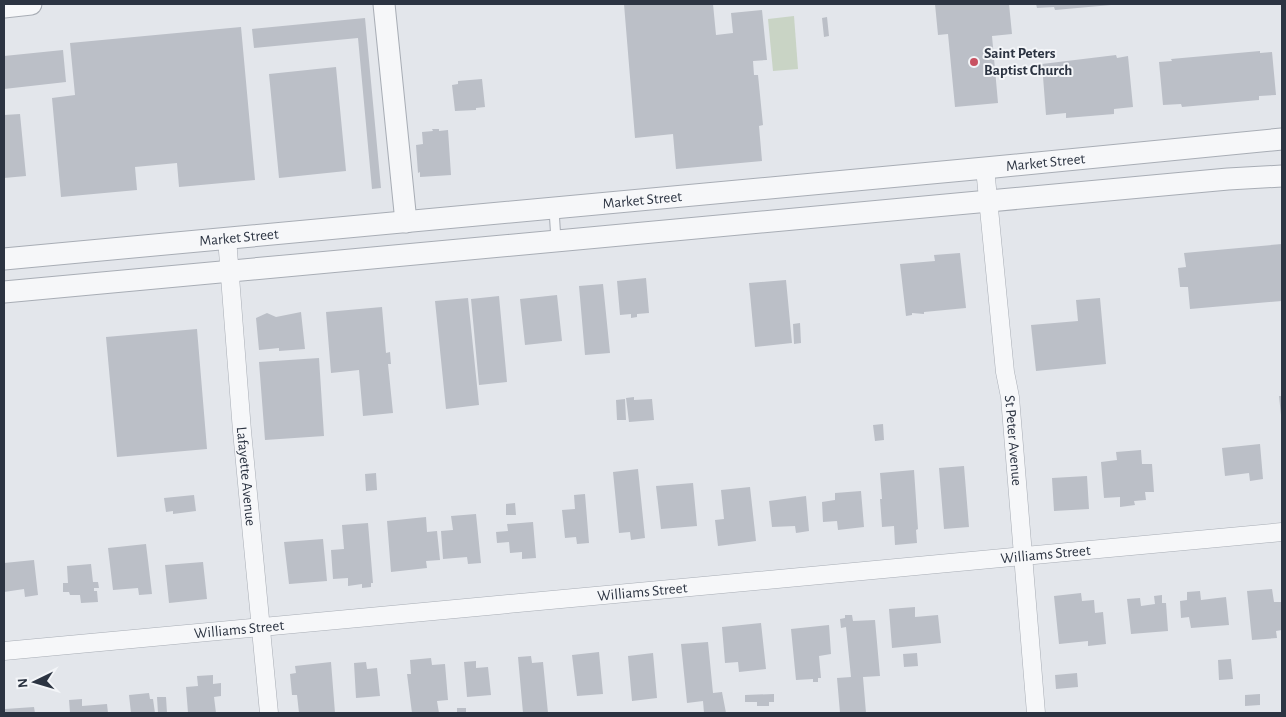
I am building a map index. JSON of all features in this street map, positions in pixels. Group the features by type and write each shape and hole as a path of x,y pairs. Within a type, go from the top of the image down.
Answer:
{"street":[{"path":"4,7 31,4"},
{"path":"384,4 406,222"},
{"name":"Market Street","path":"4,260 1282,139"},
{"name":"St Peter Avenue","path":"985,168 1010,397 1036,713"},
{"path":"4,292 1228,179 1282,176"},
{"name":"Lafayette Avenue","path":"227,238 242,431 269,713"},
{"name":"Williams Street","path":"4,651 1282,532"}],"lane":[{"path":"554,208 556,241"}],"green space":[{"path":"794,16 798,69 773,71 768,19"}],"building":[{"path":"624,4 713,4 716,35 733,33 731,13 762,10 767,60 753,61 754,75 758,75 763,125 759,126 762,161 676,169 673,134 635,138"},
{"path":"935,4 1009,4 1012,34 992,36 998,103 955,107 948,34 938,35"},
{"path":"1036,4 1111,5 1055,10 1054,7 1037,8"},
{"path":"827,17 829,36 824,37 822,18"},
{"path":"365,18 381,188 372,189 358,38 254,48 252,29"},
{"path":"241,27 255,180 179,187 177,163 135,167 137,190 61,197 52,98 75,95 70,43"},
{"path":"63,50 66,82 4,89 4,56"},
{"path":"1260,51 1260,53 1272,52 1276,95 1259,96 1259,100 1182,107 1181,104 1163,105 1159,62 1172,61 1171,59"},
{"path":"1116,55 1117,58 1128,56 1133,107 1114,109 1114,114 1066,118 1066,113 1046,115 1042,64"},
{"path":"336,67 346,171 279,178 269,74"},
{"path":"482,79 485,107 476,108 476,110 455,111 452,85 458,84 458,81"},
{"path":"20,114 26,176 4,178 4,115"},
{"path":"432,129 439,129 439,131 448,130 451,175 420,177 420,172 418,173 416,145 423,144 422,132 433,131"},
{"path":"1282,244 1282,301 1190,309 1188,287 1180,287 1178,268 1186,267 1184,253"},
{"path":"960,253 966,308 924,312 924,314 912,313 912,315 906,316 900,264 935,261 934,255"},
{"path":"646,278 649,313 637,314 637,317 631,318 631,314 620,315 617,281"},
{"path":"786,280 792,343 755,347 749,283"},
{"path":"603,284 610,353 585,355 579,286"},
{"path":"557,295 562,341 525,345 520,299"},
{"path":"499,296 507,382 479,385 471,299"},
{"path":"468,298 479,405 446,409 435,301"},
{"path":"1100,298 1106,364 1036,371 1031,325 1078,321 1076,300"},
{"path":"382,307 386,353 390,352 391,364 388,364 393,413 363,416 359,370 331,373 326,312"},
{"path":"301,312 305,349 279,351 279,348 259,350 256,318 267,313 276,317"},
{"path":"800,323 801,343 794,344 793,324"},
{"path":"197,329 207,449 117,457 106,337"},
{"path":"319,358 324,436 265,440 259,362"},
{"path":"1279,396 1282,396 1282,415 1281,415"},
{"path":"634,397 634,400 652,399 654,420 629,422 626,398"},
{"path":"625,399 626,420 617,420 616,400"},
{"path":"883,424 884,440 875,441 873,425"},
{"path":"1260,444 1263,479 1250,481 1249,473 1225,476 1222,448"},
{"path":"1141,450 1142,464 1152,464 1154,492 1145,492 1146,500 1134,501 1135,505 1120,507 1120,497 1104,498 1101,462 1117,460 1116,452"},
{"path":"964,466 969,527 944,529 939,468"},
{"path":"638,469 645,538 631,540 630,532 619,533 613,472"},
{"path":"914,470 918,529 916,530 917,543 895,545 894,526 882,527 880,473"},
{"path":"376,473 377,490 366,491 365,474"},
{"path":"1087,476 1089,509 1054,511 1052,478"},
{"path":"693,483 697,526 661,529 656,486"},
{"path":"750,487 756,541 718,546 715,520 724,519 721,490"},
{"path":"861,491 864,527 838,530 837,521 823,522 822,502 835,500 835,493"},
{"path":"585,494 589,543 577,544 576,537 565,538 562,510 575,509 574,495"},
{"path":"194,495 196,511 173,514 173,511 166,512 164,498"},
{"path":"806,496 809,531 796,533 795,526 772,527 769,501"},
{"path":"515,503 516,515 506,515 506,504"},
{"path":"476,514 481,563 468,564 467,557 443,559 441,531 453,530 451,516"},
{"path":"426,517 427,532 437,531 440,560 426,561 427,568 391,572 387,521"},
{"path":"533,522 536,558 522,559 522,552 510,553 509,542 497,543 496,532 508,531 507,524"},
{"path":"368,523 373,583 371,583 371,587 362,588 362,584 348,586 348,578 333,579 331,550 344,549 342,525"},
{"path":"323,539 327,581 289,584 284,542"},
{"path":"146,544 152,594 139,595 138,588 113,590 108,548"},
{"path":"34,560 38,595 25,597 24,589 4,592 4,563"},
{"path":"203,562 207,599 169,603 165,565"},
{"path":"91,564 93,582 98,582 99,588 94,588 94,591 97,591 98,602 81,603 80,595 70,595 69,592 63,592 63,583 68,583 67,566"},
{"path":"1272,589 1274,602 1282,602 1282,630 1276,631 1277,638 1252,640 1247,591"},
{"path":"1200,591 1201,600 1226,597 1229,625 1191,628 1189,617 1181,618 1180,601 1187,600 1187,592"},
{"path":"1081,593 1082,601 1094,600 1095,613 1103,612 1106,644 1088,646 1088,641 1059,644 1054,596"},
{"path":"1162,595 1162,603 1166,603 1168,631 1131,634 1127,599 1140,598 1141,606 1155,604 1154,596"},
{"path":"915,607 915,617 938,615 941,643 892,648 889,609"},
{"path":"845,615 852,615 853,621 875,620 880,676 863,677 866,713 840,713 837,678 851,677 846,627 841,628 840,619 845,618"},
{"path":"761,623 766,669 739,672 738,662 725,663 722,627"},
{"path":"829,625 831,654 819,656 821,678 818,678 818,682 813,682 813,679 796,680 791,629"},
{"path":"708,642 713,693 722,692 726,713 704,713 703,701 687,703 681,644"},
{"path":"599,652 603,694 577,696 572,655"},
{"path":"653,653 657,698 632,701 628,656"},
{"path":"917,653 918,666 904,667 903,654"},
{"path":"531,656 532,663 543,662 548,713 523,713 518,657"},
{"path":"431,658 432,665 445,664 448,700 437,701 439,713 412,713 407,674 411,674 410,660"},
{"path":"1231,659 1233,679 1219,680 1218,660"},
{"path":"476,661 476,668 488,667 491,695 467,697 464,662"},
{"path":"331,662 335,713 299,713 297,695 292,695 290,674 296,673 295,666"},
{"path":"366,662 367,669 377,668 380,696 356,698 354,663"},
{"path":"1077,673 1078,687 1056,689 1055,675"},
{"path":"213,675 213,684 221,683 221,696 214,697 216,713 188,713 186,687 198,686 197,676"},
{"path":"149,693 150,699 153,699 155,713 131,713 129,695"},
{"path":"774,694 774,702 769,702 769,706 757,706 757,702 745,702 745,695"},
{"path":"1260,694 1260,705 1245,706 1245,695"},
{"path":"157,697 166,697 167,713 158,713"},
{"path":"82,699 82,706 107,704 108,713 70,713 69,700"},
{"path":"34,707 35,713 5,713 5,709"},
{"path":"457,708 466,708 466,713 457,713"}],"place":[{"name":"Saint Peters Baptist Church","path":"974,62"}]}
